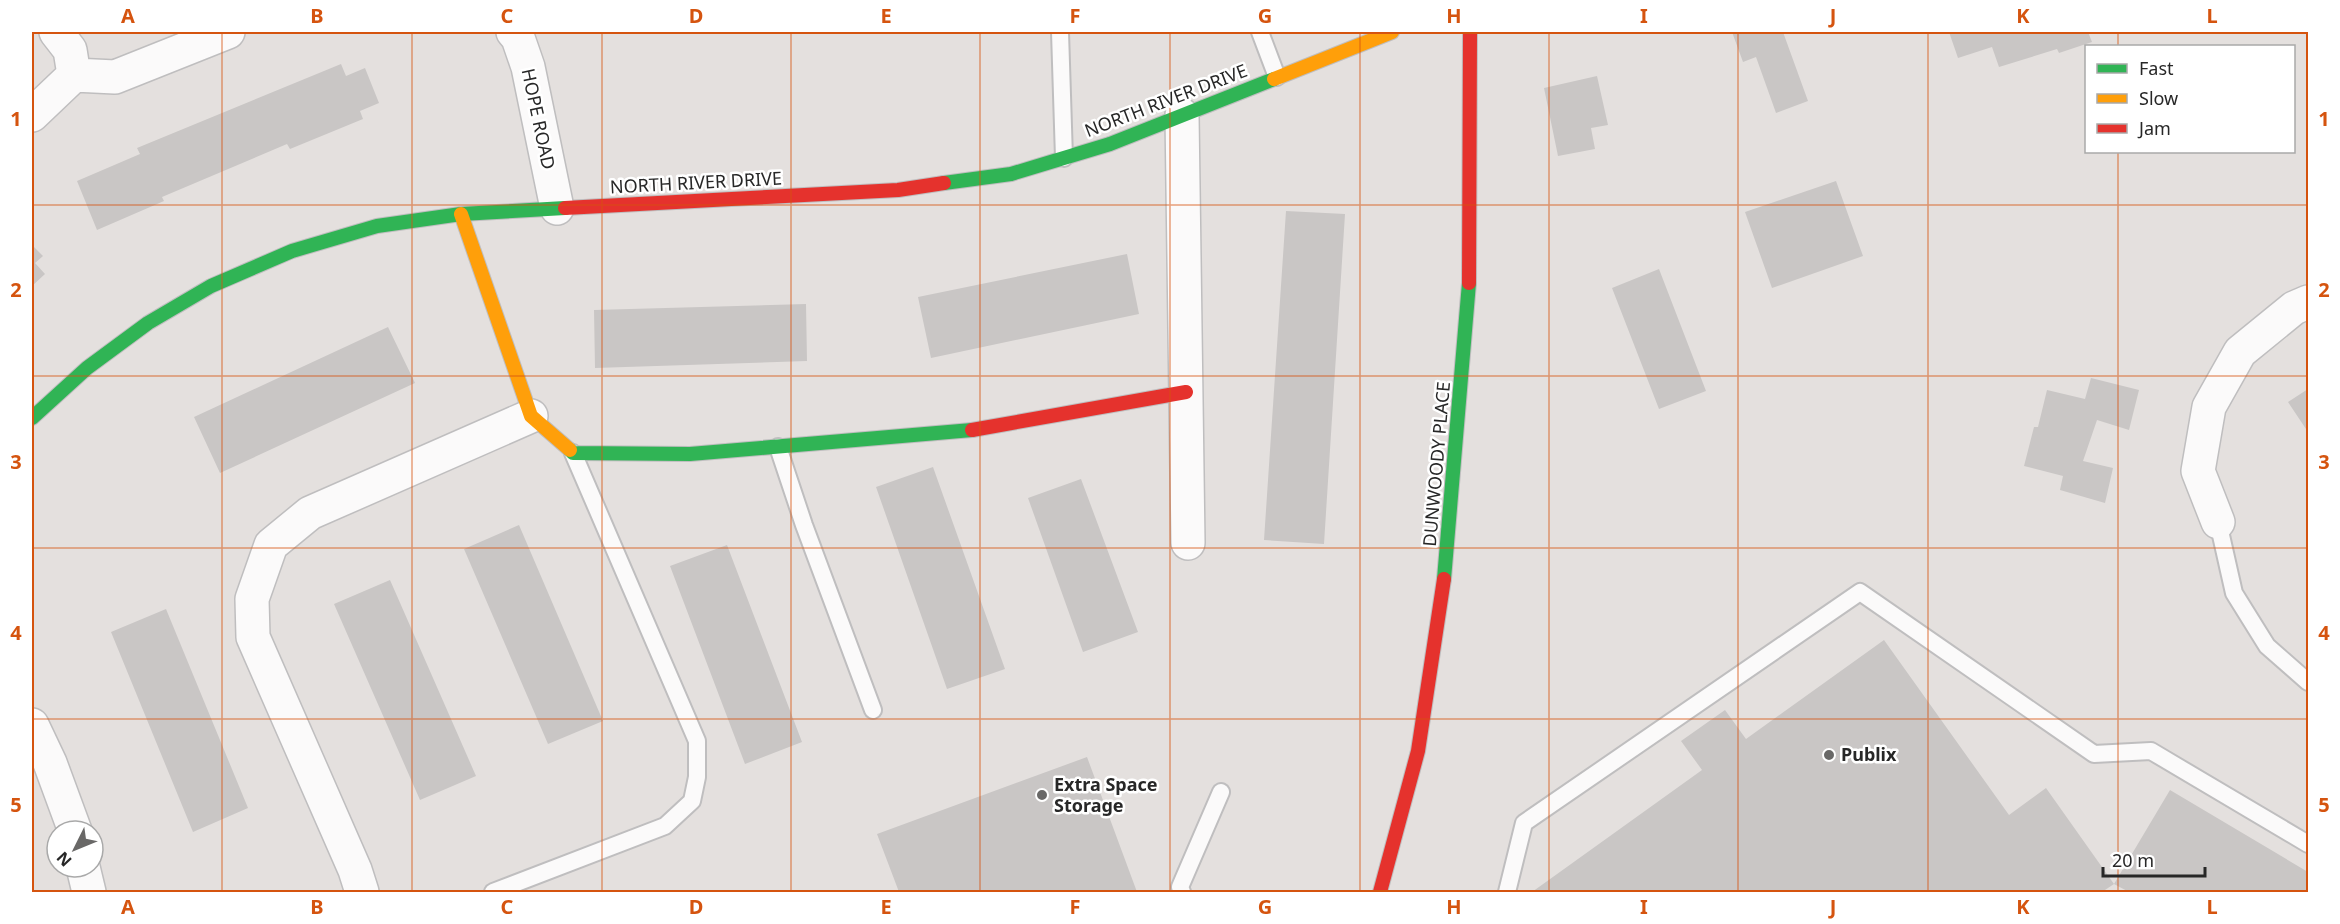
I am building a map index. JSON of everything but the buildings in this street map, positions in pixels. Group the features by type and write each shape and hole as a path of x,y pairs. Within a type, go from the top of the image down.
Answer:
{"street":[{"path":"56,32 70,50 74,75"},
{"path":"32,114 74,75 115,77 228,32"},
{"name":"HOPE ROAD","path":"513,32 518,38 528,67 557,208"},
{"name":"NORTH RIVER DRIVE","path":"32,418 95,361 148,323 211,286 292,251 377,226 461,214 898,190 1011,174 1110,144 1392,32"},
{"name":"DUNWOODY PLACE","path":"1380,892 1418,751 1446,568 1469,300 1470,32"},
{"path":"1182,115 1188,543"},
{"path":"461,214 531,416 573,453 690,454 984,429 1186,392"},
{"path":"2218,522 2198,471 2209,407 2241,352 2294,308 2308,302"},
{"path":"362,892 355,870 252,637 252,599 271,545 310,513 531,416"},
{"path":"32,725 50,763 71,819"}],"lane":[{"path":"1060,32 1064,158"},
{"path":"1260,32 1277,77"},
{"path":"778,447 804,525 873,710"},
{"path":"494,892 665,826 692,801 697,777 697,741 573,453"},
{"path":"2218,522 2234,593 2267,646 2308,682"},
{"path":"1507,892 1524,823 1860,592 2094,754 2151,752 2308,844"},
{"path":"1182,892 1180,887 1221,792"}],"traffic: fast":[{"path":"944,183 1011,174 1110,144 1274,79"},
{"path":"32,418 87,368 148,323 211,286 292,251 377,226 461,214 565,208"},
{"path":"1444,579 1469,283"},
{"path":"570,450 573,453 690,454 972,430"}],"traffic: slow":[{"path":"1274,79 1392,32"},
{"path":"461,214 531,416 570,450"}],"traffic: jam":[{"path":"1469,283 1470,32"},
{"path":"565,208 898,190 944,183"},
{"path":"972,430 1186,392"},
{"path":"1380,892 1418,751 1444,579"}],"place":[{"name":"Publix","path":"1829,755"},
{"name":"Extra Space Storage","path":"1042,795"}]}
